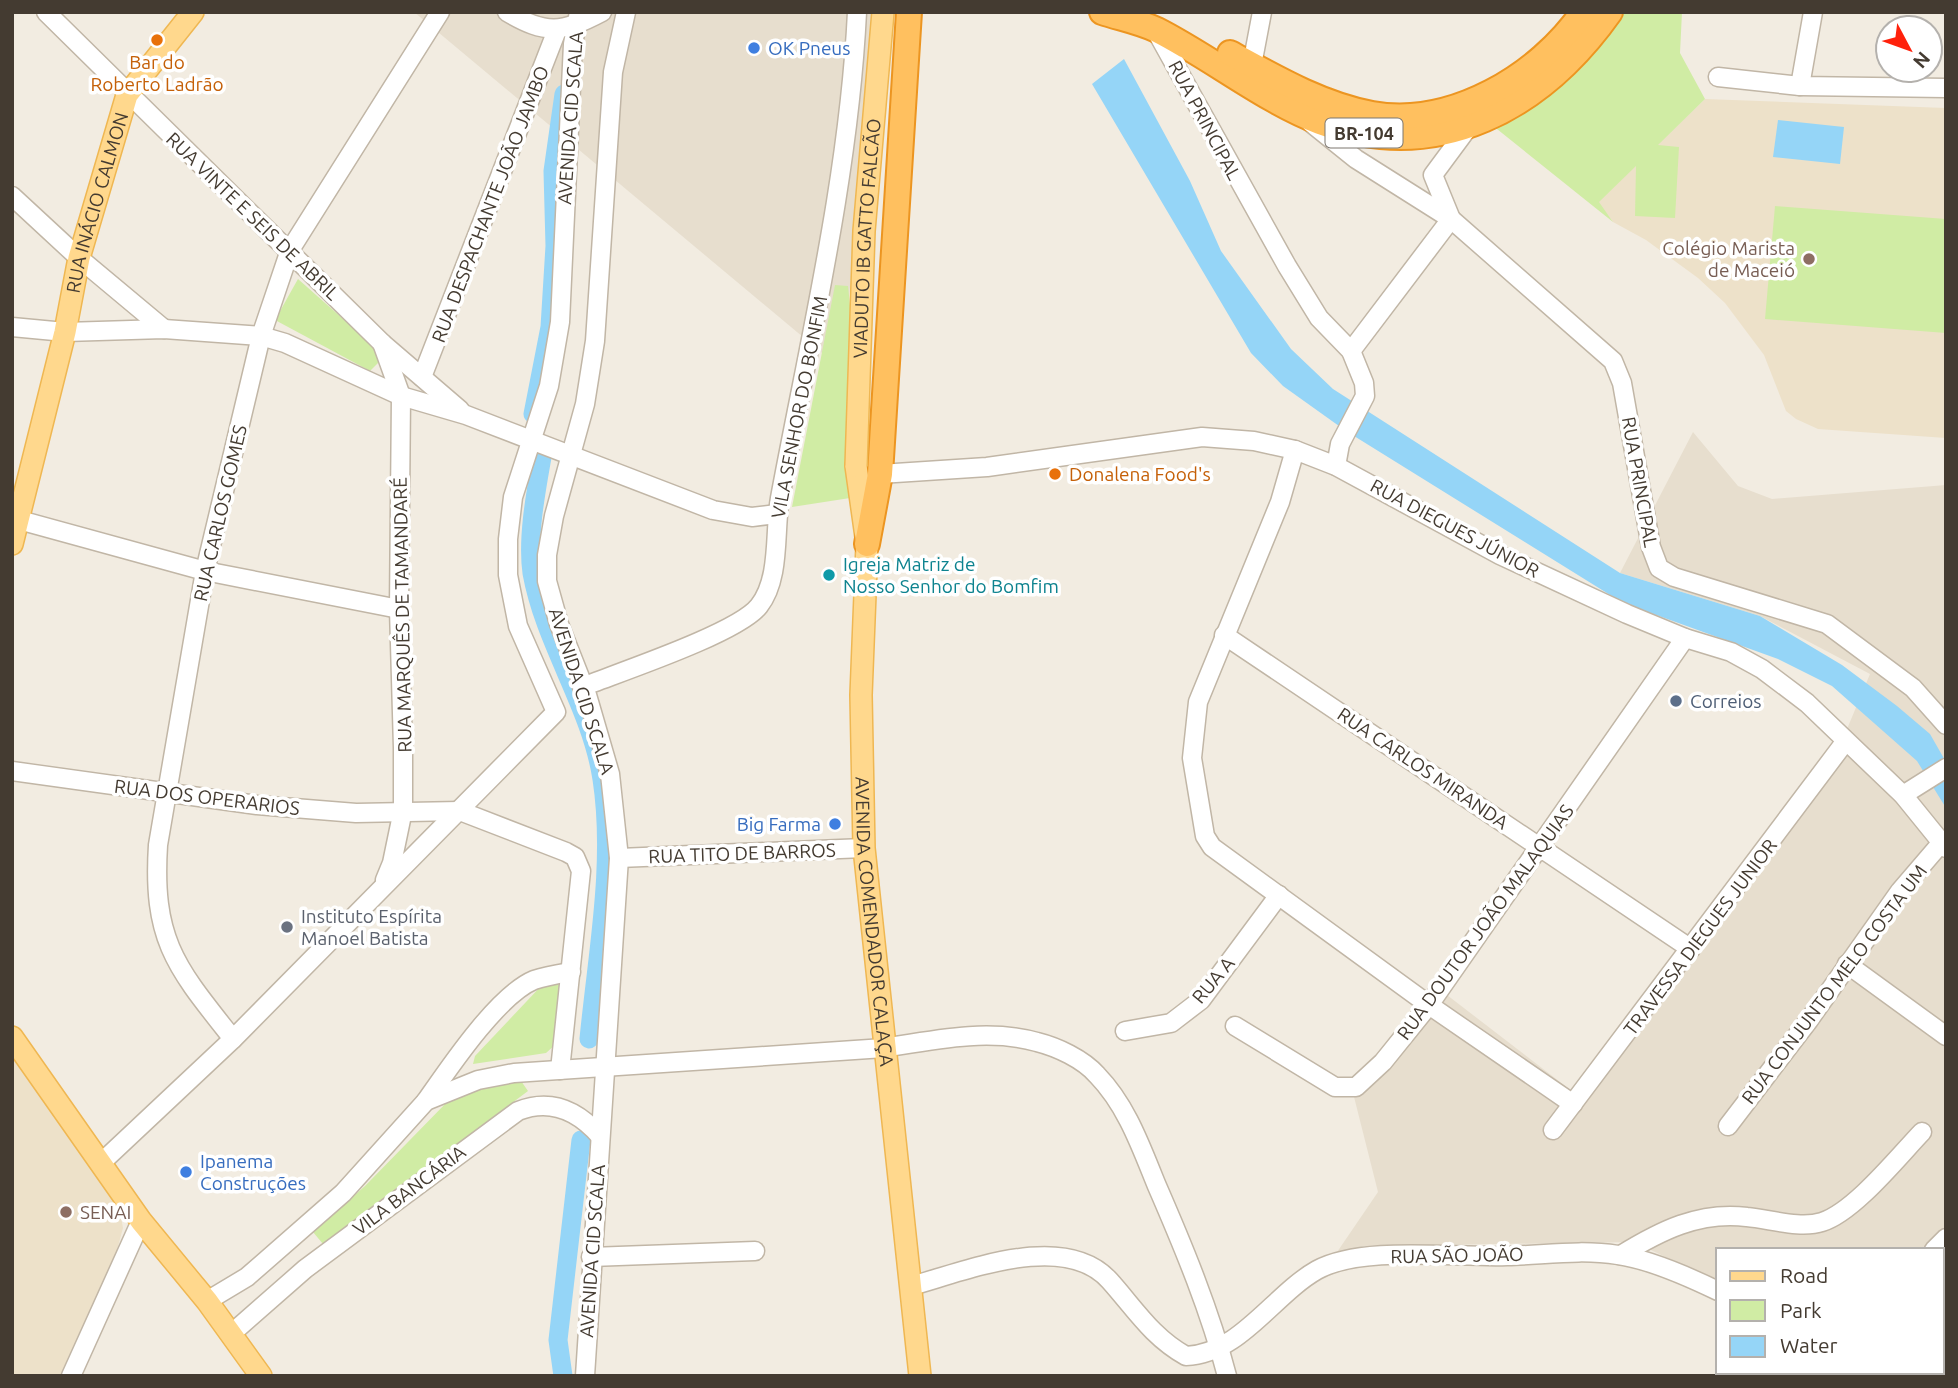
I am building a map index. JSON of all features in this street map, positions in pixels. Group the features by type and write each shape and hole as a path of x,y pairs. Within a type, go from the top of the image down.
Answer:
{"highway":[{"path":"867,544 880,474 905,111 909,12"},
{"name":"BR-104","path":"1101,12 1156,21 1327,102 1374,115 1422,114 1460,105 1507,85 1548,55 1583,12"},
{"name":"BR-104","path":"1156,21 1293,108 1321,122 1371,134 1413,136 1487,121 1531,96 1567,66 1610,12"}],"main road":[{"name":"RUA INÁCIO CALMON","path":"12,544 15,518 65,332 79,258 127,95 193,12"},
{"name":"VIADUTO IB GATTO FALCÃO","path":"856,467 864,231 883,12"},
{"name":"AVENIDA COMENDADOR CALAÇA","path":"856,467 867,544 861,695 864,848 920,1376"},
{"path":"12,1037 141,1221 208,1301 261,1376"}],"street":[{"name":"RUA VINTE E SEIS DE ABRIL","path":"46,12 127,95 290,250 382,343 466,415"},
{"name":"RUA CARLOS GOMES","path":"233,1039 187,981 172,955 164,933 156,875 205,571 261,336 290,250 440,12"},
{"path":"507,12 528,24 557,30 577,19 602,12"},
{"name":"AVENIDA CID SCALA","path":"584,1376 607,1067 619,858 610,774 547,581 547,555 569,454 585,404 595,341 611,96 626,12"},
{"name":"VILA SENHOR DO BONFIM","path":"582,687 727,628 754,612 762,603 769,582 777,514 819,301 850,110 858,12"},
{"path":"1252,65 1262,12"},
{"path":"1800,86 1812,12"},
{"name":"AVENIDA CID SCALA","path":"460,811 556,712 518,626 508,575 508,539 513,497 549,386 560,322 577,19"},
{"name":"RUA PRINCIPAL","path":"1156,21 1287,267 1319,318 1352,351"},
{"name":"RUA DESPACHANTE JOÃO JAMBO","path":"422,377 557,30"},
{"path":"1718,77 1800,86 1946,88"},
{"name":"RUA PRINCIPAL","path":"1293,108 1356,159 1451,219 1612,361 1622,383 1651,547 1660,568 1674,577 1827,624 1913,688 1946,725"},
{"path":"850,110 905,111"},
{"name":"RUA PRINCIPAL","path":"1451,219 1433,175 1470,125"},
{"path":"12,196 79,258 164,329"},
{"path":"1336,466 1340,444 1365,396 1364,383 1352,351 1451,219"},
{"path":"12,327 65,332 164,329 261,336 401,396 466,415 713,510 752,517 777,514"},
{"name":"RUA MARQUÊS DE TAMANDARÉ","path":"382,343 401,396 398,610 402,810 392,863 382,887"},
{"name":"RUA DIEGUES JÚNIOR","path":"880,474 987,467 1202,437 1254,441 1295,450 1336,466 1500,555 1685,638 1731,652 1762,669 1807,703 1903,796 1944,845"},
{"path":"1295,450 1280,502 1198,702 1192,733 1192,758 1205,836 1212,847 1573,1104"},
{"path":"15,518 205,571 398,610"},
{"name":"RUA CARLOS MIRANDA","path":"1224,635 1691,949"},
{"name":"RUA DOUTOR JOÃO MALAQUIAS","path":"1235,1026 1335,1087 1356,1087 1382,1062 1429,1004 1685,638"},
{"name":"TRAVESSA DIEGUES JUNIOR","path":"1553,1130 1845,742"},
{"path":"1903,796 1946,768"},
{"name":"RUA DOS OPERARIOS","path":"12,771 167,795 356,813 402,810"},
{"path":"402,810 460,811 575,857 581,871 560,1070"},
{"path":"102,1162 233,1039 460,811"},
{"name":"RUA CONJUNTO MELO COSTA UM","path":"1728,1126 1809,1020 1900,891 1944,845"},
{"name":"RUA TITO DE BARROS","path":"619,858 864,848"},
{"name":"RUA A","path":"1125,1031 1171,1023 1201,1000 1279,895"},
{"path":"1847,964 1946,1036"},
{"path":"208,1301 247,1277 343,1193 426,1101 453,1062 512,995 532,981 571,972"},
{"path":"426,1101 496,1075 607,1067 883,1038 939,1040 1005,1036 1037,1041 1064,1052 1096,1073 1126,1114 1176,1230 1220,1349 1227,1376"},
{"name":"VILA BANCÁRIA","path":"231,1334 305,1269 517,1111 533,1105 566,1110 588,1122 600,1136"},
{"path":"1621,1255 1679,1223 1728,1216 1805,1224 1830,1219 1873,1184 1922,1132"},
{"path":"71,1376 141,1221"},
{"path":"284,1244 305,1269"},
{"path":"591,1257 755,1251"},
{"name":"RUA SÃO JOÃO","path":"1220,1349 1316,1271 1339,1261 1365,1256 1508,1256 1568,1251 1621,1255 1716,1290"},
{"path":"911,1286 1011,1260 1051,1255 1074,1259 1096,1268 1110,1280 1136,1315 1163,1343 1186,1356 1220,1349"}],"shaded area":[{"path":"414,12 884,12 840,368"},
{"name":"Colégio Marista de Maceió","path":"1705,99 1946,108 1946,438 1818,429 1796,419 1786,411 1764,355 1725,303 1698,278 1646,240 1613,222 1598,202"},
{"path":"1693,432 1738,486 1772,499 1946,485 1946,1376 1828,1376 1944,1374 1944,1248 1716,1248 1716,1281 1634,1242 1364,1246 1333,1258 1378,1192 1350,1081 1366,1081 1434,985 1577,1095 1847,729 1870,674 1760,616 1620,573"},
{"name":"SENAI","path":"12,1049 117,1196 123,1228 116,1254 60,1376 12,1376"}],"green space":[{"path":"1607,12 1682,12 1680,53 1705,99 1658,145 1679,147 1675,218 1635,216 1636,166 1599,202 1613,222 1487,121"},
{"path":"1775,206 1946,219 1946,333 1765,319"},
{"path":"298,279 376,348 380,361 370,371 275,320"},
{"path":"835,285 848,286 853,334 850,498 792,507"},
{"path":"557,981 566,987 556,1044 546,1053 473,1064 475,1056 543,984"},
{"path":"519,1078 528,1091 323,1244 313,1232 365,1186 449,1100 490,1079"}],"water":[{"path":"1124,59 1190,181 1221,251 1291,349 1333,389 1620,573 1760,616 1842,665 1930,734 1946,762 1946,808 1917,761 1832,686 1778,659 1623,603 1346,431 1283,386 1251,353 1092,84"},
{"path":"1778,120 1844,127 1840,164 1773,157"}],"waterway":[{"path":"533,414 550,327 555,246 553,171 564,94"},
{"path":"542,457 531,530 532,573 538,600 596,752 606,811 606,876 589,1039"},
{"path":"563,1376 558,1340 581,1140"}],"place":[{"name":"Bar do Roberto Ladrão","path":"157,40"},
{"name":"OK Pneus","path":"754,48"},
{"name":"Colégio Marista de Maceió","path":"1809,259"},
{"name":"Donalena Food's","path":"1055,474"},
{"name":"Igreja Matriz de Nosso Senhor do Bomfim","path":"829,575"},
{"name":"Correios","path":"1676,701"},
{"name":"Big Farma","path":"835,824"},
{"name":"Instituto Espírita Manoel Batista","path":"287,927"},
{"name":"Ipanema Construções","path":"186,1172"},
{"name":"SENAI","path":"66,1212"}]}
